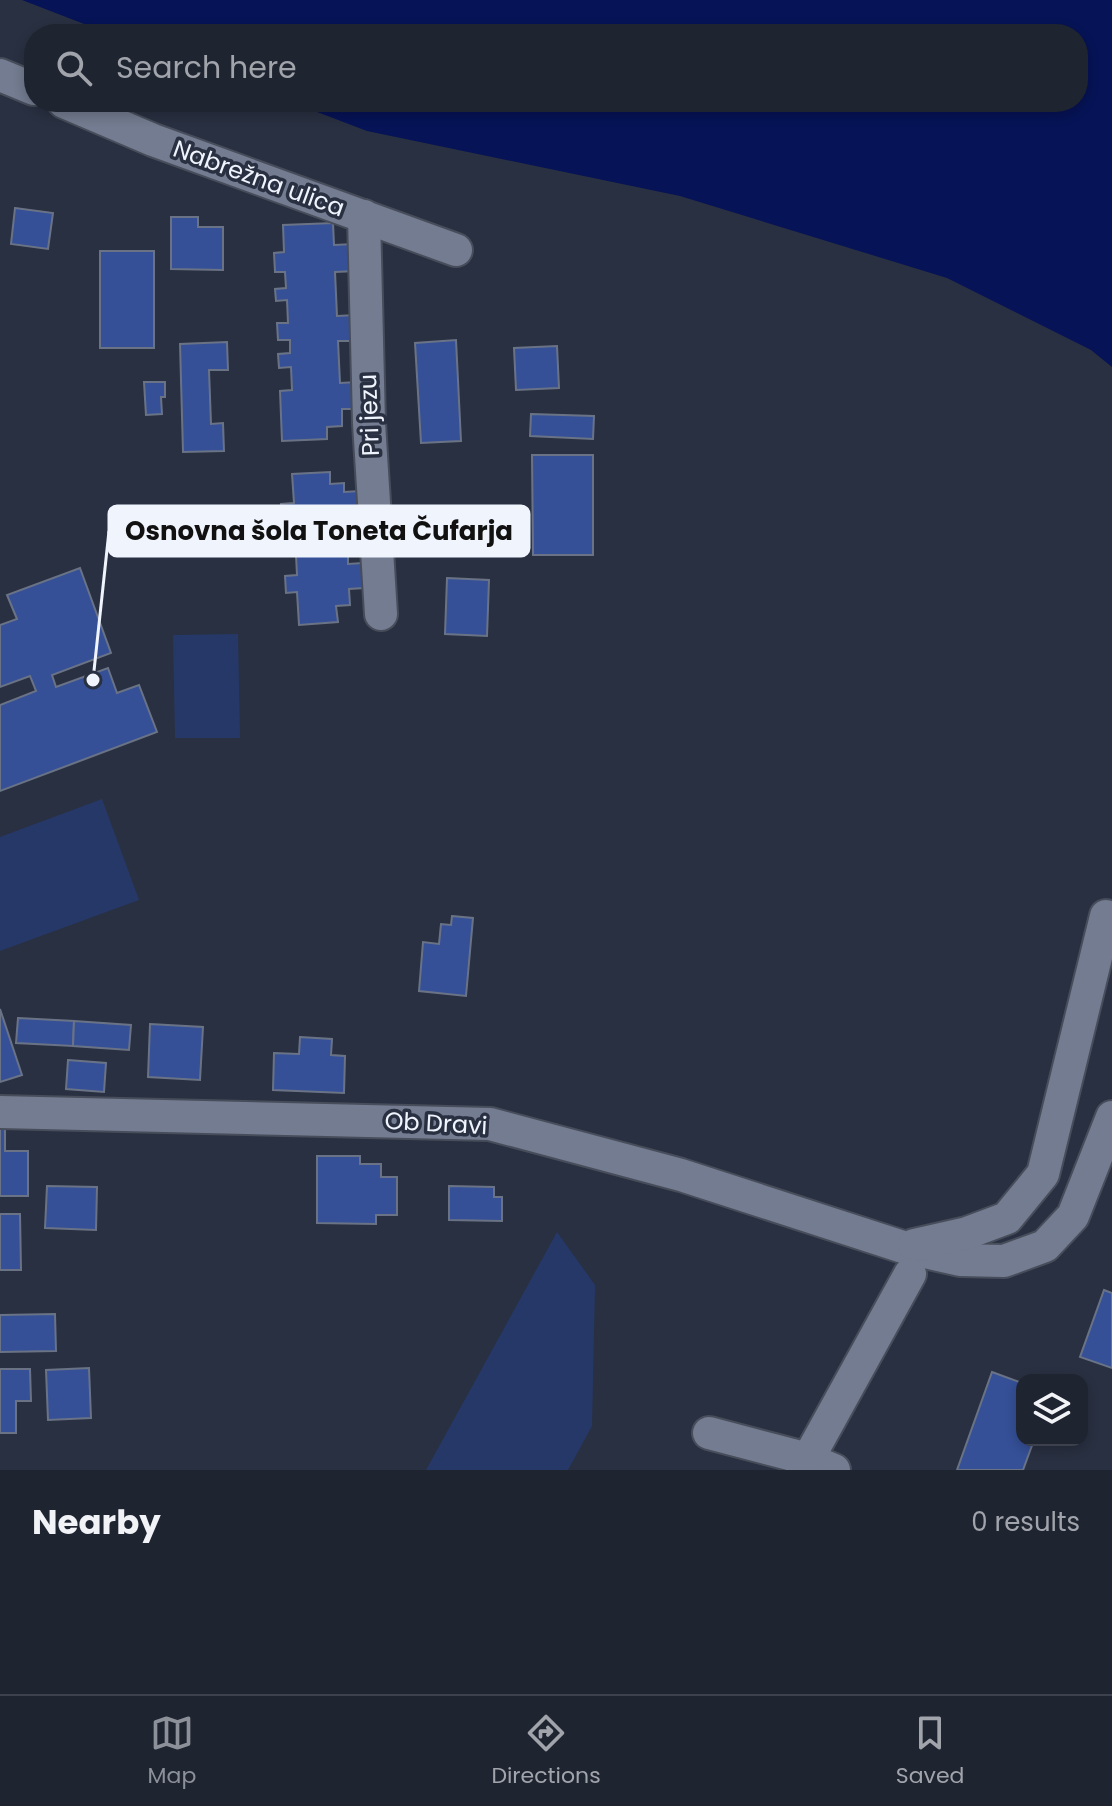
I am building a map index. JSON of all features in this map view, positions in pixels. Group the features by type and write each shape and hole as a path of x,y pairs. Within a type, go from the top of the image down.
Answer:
{"street":[{"path":"0,75 24,85"},
{"name":"Nabrežna ulica","path":"87,112 153,140 456,250"},
{"name":"Pri jezu","path":"364,216 369,423 381,614"},
{"path":"709,1433 815,1466 906,1260 1007,1218 1043,1174 1106,916"},
{"name":"Ob Dravi","path":"0,1112 490,1124 681,1175 906,1260 1004,1261 1045,1246 1073,1216 1112,1117"}],"shaded area":[{"path":"22,0 1112,0 1112,367 1091,350 947,278 680,196 367,131 317,112 1088,112 1088,24 84,24"},
{"path":"238,634 240,738 175,738 173,635"},
{"path":"102,799 139,900 0,951 0,837"},
{"path":"557,1232 595,1285 592,1426 568,1470 426,1470"}],"building":[{"path":"15,208 53,213 48,249 11,244"},
{"path":"171,217 198,217 198,227 223,227 223,270 171,269"},
{"path":"333,223 334,245 354,244 356,271 335,272 337,316 356,315 357,341 338,341 340,383 357,382 358,409 342,409 342,426 327,427 327,439 282,441 280,391 292,390 291,367 279,368 278,354 290,353 290,340 278,340 277,323 288,323 287,300 276,301 275,289 286,288 285,272 275,272 274,253 284,252 283,225"},
{"path":"100,251 154,251 154,348 100,348"},
{"path":"456,340 461,441 421,443 415,343"},
{"path":"227,342 228,370 209,370 211,424 223,423 224,451 183,452 180,344"},
{"path":"557,346 559,388 516,390 514,348"},
{"path":"144,382 165,382 165,397 161,397 162,414 146,415"},
{"path":"531,414 594,416 593,439 530,436"},
{"path":"532,455 593,455 593,555 533,555"},
{"path":"330,472 330,484 344,483 344,492 360,491 362,518 345,519 347,535 333,536 334,556 348,556 348,564 362,563 364,588 349,589 350,605 336,606 338,622 299,625 297,592 286,593 285,576 297,575 296,555 284,556 283,544 295,543 294,523 282,524 281,504 294,503 292,474"},
{"path":"80,568 111,653 52,675 56,687 108,668 117,693 139,685 157,732 0,791 0,705 36,691 30,676 0,687 0,625 17,619 7,595"},
{"path":"447,578 489,580 487,636 445,634"},
{"path":"452,916 473,918 466,996 419,991 423,942 439,944 441,924 451,925"},
{"path":"0,1009 22,1075 0,1082"},
{"path":"18,1018 74,1021 73,1046 16,1043"},
{"path":"74,1021 131,1025 129,1050 73,1046"},
{"path":"150,1024 203,1027 200,1080 148,1077"},
{"path":"300,1037 332,1039 331,1055 345,1056 344,1093 273,1090 274,1053 299,1054"},
{"path":"68,1060 106,1063 104,1092 66,1089"},
{"path":"0,1125 5,1125 5,1151 28,1151 28,1196 0,1196"},
{"path":"317,1156 360,1156 360,1164 381,1164 381,1177 397,1177 397,1215 376,1215 376,1224 317,1223"},
{"path":"47,1186 97,1187 96,1230 45,1228"},
{"path":"449,1186 494,1187 494,1197 502,1197 502,1221 449,1220"},
{"path":"0,1214 20,1214 21,1270 0,1270"},
{"path":"1104,1290 1112,1293 1112,1368 1080,1357"},
{"path":"55,1314 56,1351 0,1352 0,1315"},
{"path":"89,1368 91,1418 48,1420 46,1370"},
{"path":"0,1369 30,1369 31,1401 16,1401 16,1433 0,1433"},
{"path":"992,1372 1016,1381 1016,1446 1032,1446 1023,1470 957,1470"}],"place":[{"name":"Osnovna šola Toneta Čufarja","path":"93,680"}]}
